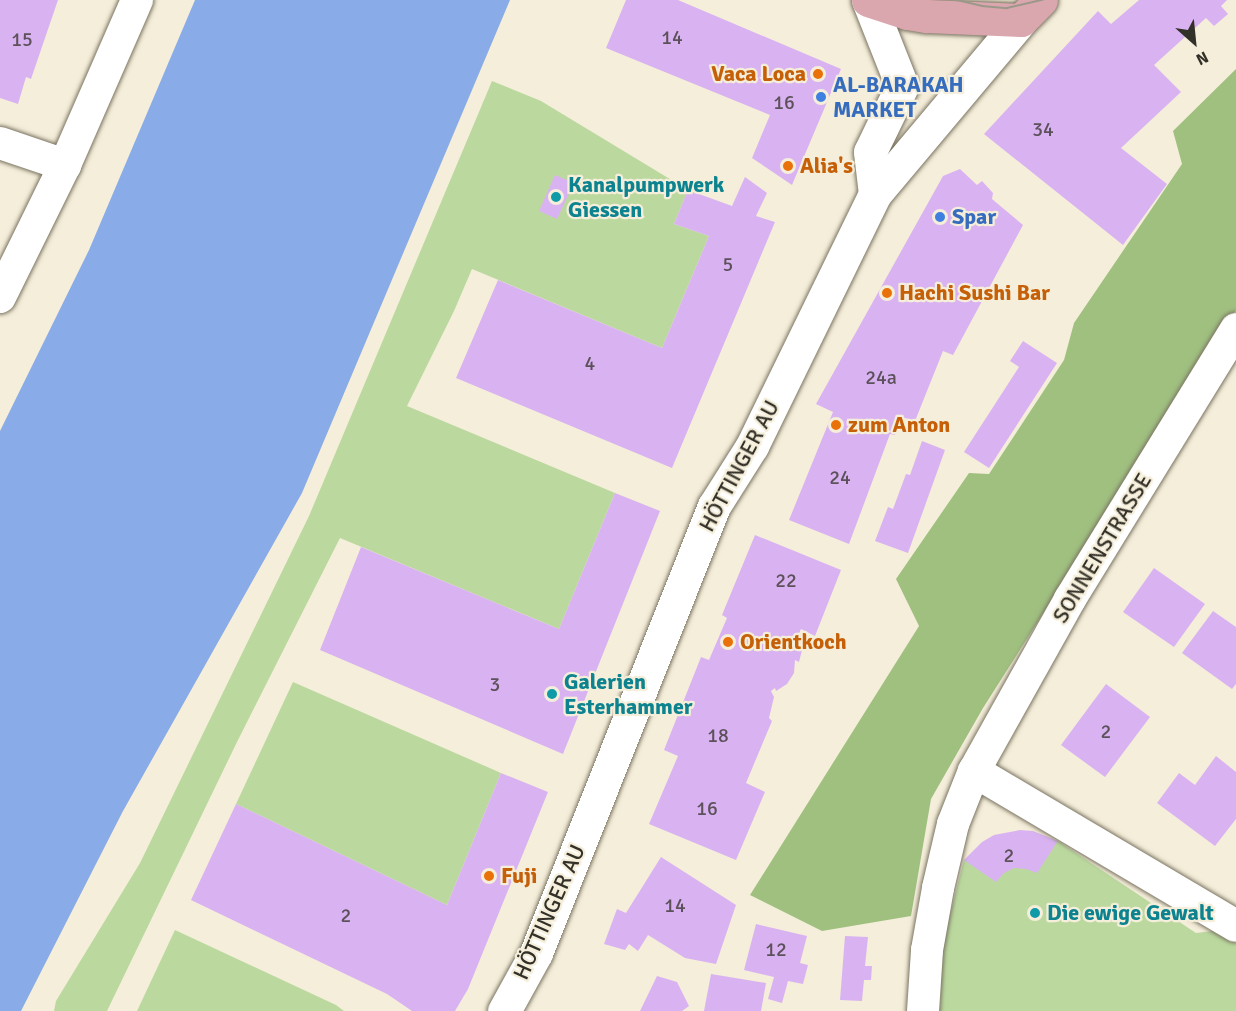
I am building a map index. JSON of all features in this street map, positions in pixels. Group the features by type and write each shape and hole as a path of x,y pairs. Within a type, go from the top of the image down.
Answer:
{"main road":[{"path":"868,0 907,13 927,16 1031,10"},
{"path":"980,0 1031,10"}],"street":[{"path":"0,297 65,165 137,0"},
{"path":"868,0 902,86 870,152 875,194"},
{"name":"HÖTTINGER AU","path":"504,1011 536,953 714,506 752,446 875,194 1031,10"},
{"path":"0,143 65,165"},
{"name":"SONNENSTRASSE","path":"923,1011 927,950 938,888 953,824 974,771 1070,599 1236,329"},
{"path":"974,771 1236,926"}],"green space":[{"path":"1236,69 1236,310 983,708 931,799 911,916 822,931 750,895 919,626 896,579 969,473 989,474 1064,360 1074,323 1182,164 1173,131"},
{"path":"492,81 541,101 688,190 674,224 709,236 662,348 472,269 407,406 615,493 559,629 340,538 237,742 107,1011 54,1011 56,1001 140,863 309,516"},
{"path":"293,682 501,773 447,905 236,804"},
{"path":"1058,841 1196,933 1213,931 1236,943 1236,1011 940,1011 942,946 964,860"},
{"path":"175,930 336,1005 344,1011 137,1011"}],"water":[{"path":"195,0 510,0 302,493 123,811 21,1011 0,1011 0,431 89,250"}],"building":[{"path":"0,0 58,0 31,79 26,77 18,104 0,98"},
{"path":"626,0 678,0 841,69 792,185 752,158 770,115 606,48"},
{"path":"1139,0 1227,0 1221,6 1228,14 1214,26 1206,18 1154,65 1181,92 1121,148 1167,184 1123,245 984,134 1098,11 1111,24"},
{"path":"960,169 977,185 982,181 993,193 992,199 1023,225 953,355 943,351 915,421 902,417 895,435 890,434 849,544 789,520 833,412 816,404 943,176"},
{"name":"Kanalpumpwerk Giessen","path":"555,175 574,183 557,219 539,211"},
{"path":"745,177 767,193 756,216 775,222 672,468 456,378 498,280 662,348 709,236 674,224 688,190 732,206"},
{"path":"1023,341 1057,363 989,468 964,452 1019,367 1010,361"},
{"path":"922,441 945,450 908,553 875,541 888,507 893,509 906,474 910,475"},
{"path":"615,493 660,511 563,754 320,650 361,547 559,629"},
{"path":"755,535 841,570 815,636 801,629 797,638 804,642 799,662 795,660 794,673 787,684 776,691 775,688 771,691 774,697 769,718 772,721 746,783 765,792 736,860 649,824 678,756 664,750 701,657 709,660 727,618 722,615"},
{"path":"1154,568 1205,604 1174,647 1123,612"},
{"path":"1213,611 1236,627 1236,684 1232,689 1182,653"},
{"path":"1106,684 1150,717 1105,777 1061,745"},
{"path":"1216,756 1236,772 1236,819 1215,846 1157,803 1179,773 1195,785"},
{"path":"501,773 548,792 468,989 455,1011 412,1011 387,994 191,900 236,804 447,905"},
{"path":"1020,830 1033,831 1058,841 1037,873 1014,868 1004,873 996,882 964,860 982,842 994,835"},
{"path":"661,857 736,905 716,964 685,958 648,935 638,951 629,944 625,950 604,944 617,909 626,913"},
{"path":"756,924 807,936 800,963 808,965 803,984 788,981 782,1003 768,999 774,977 744,970"},
{"path":"845,936 868,937 865,966 872,966 871,980 864,980 862,1001 840,1000"},
{"path":"711,974 766,983 761,1011 704,1011"},
{"path":"657,976 677,982 689,1006 682,1011 640,1011"}],"tram line":[{"path":"957,0 982,6 1007,8 1043,0"}],"place":[{"name":"Vaca Loca","path":"818,74"},
{"name":"AL-BARAKAH MARKET","path":"821,97"},
{"name":"Alia's","path":"788,166"},
{"name":"Kanalpumpwerk Giessen","path":"556,197"},
{"name":"Spar","path":"940,217"},
{"name":"Hachi Sushi Bar","path":"887,293"},
{"name":"zum Anton","path":"836,425"},
{"name":"Orientkoch","path":"728,642"},
{"name":"Galerien Esterhammer","path":"552,694"},
{"name":"Fuji","path":"489,876"},
{"name":"Die ewige Gewalt","path":"1035,913"}]}
